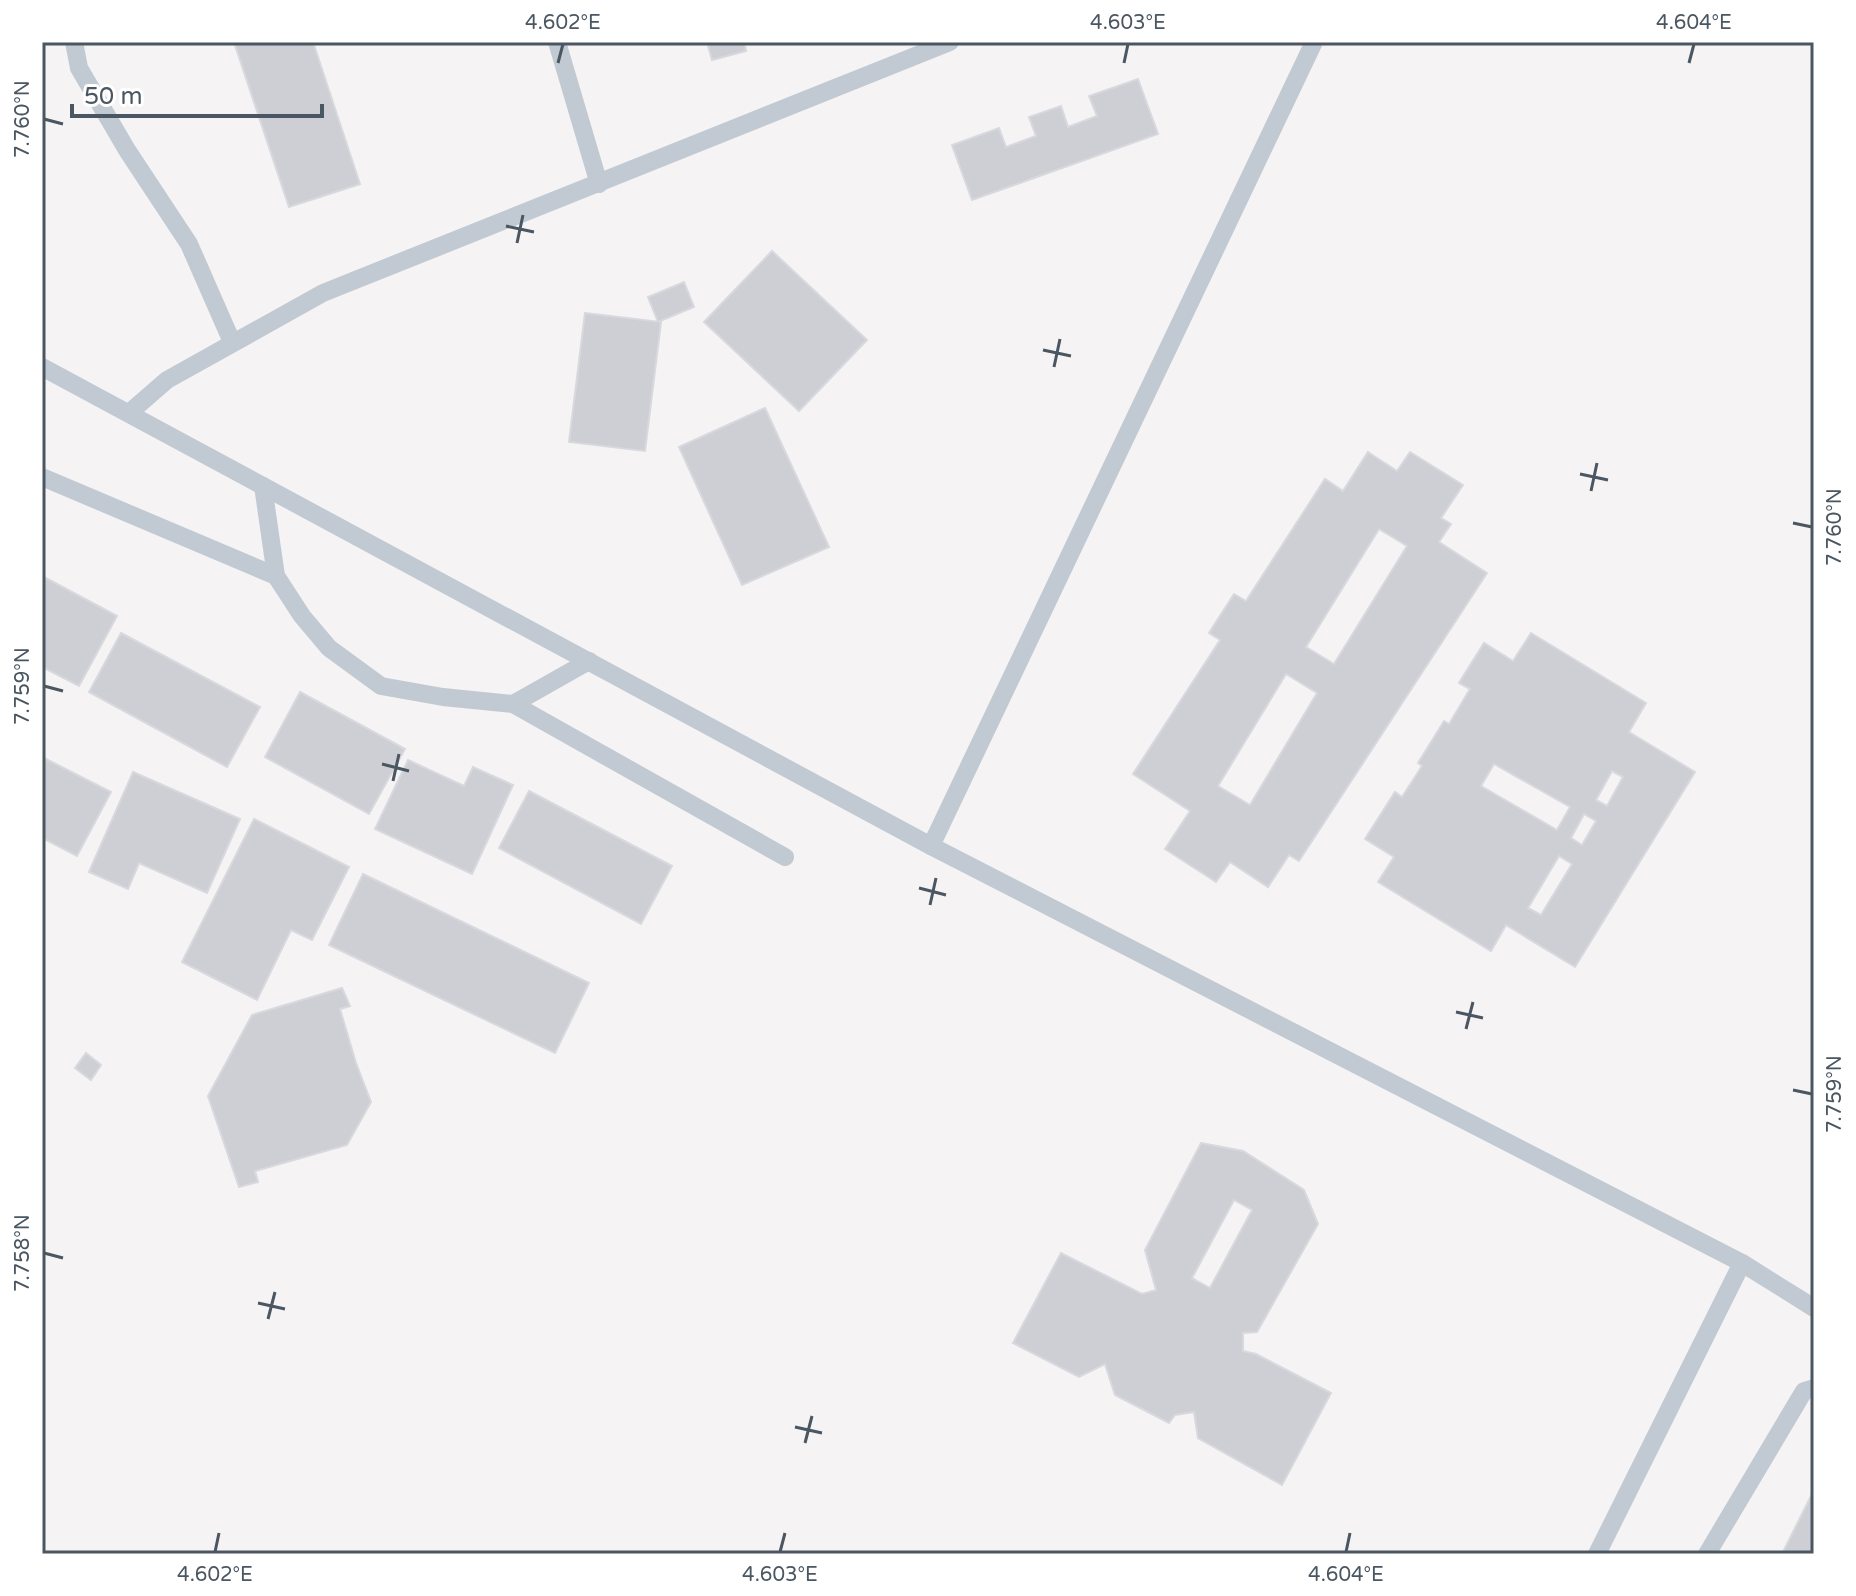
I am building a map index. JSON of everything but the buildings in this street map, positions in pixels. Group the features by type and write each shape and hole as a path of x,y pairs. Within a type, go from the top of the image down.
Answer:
{"lane":[{"path":"74,42 79,68 127,150 189,244 232,342"},
{"path":"557,42 599,184"},
{"path":"129,413 167,380 323,293 950,42"},
{"path":"931,846 1314,42"},
{"path":"42,367 931,846 1742,1263 1814,1308"},
{"path":"42,477 276,576"},
{"path":"263,486 276,576 302,616 329,648 381,686 443,697 513,704 785,857"},
{"path":"513,704 589,661"},
{"path":"1597,1554 1742,1263"},
{"path":"1707,1554 1804,1391 1814,1388"}]}
